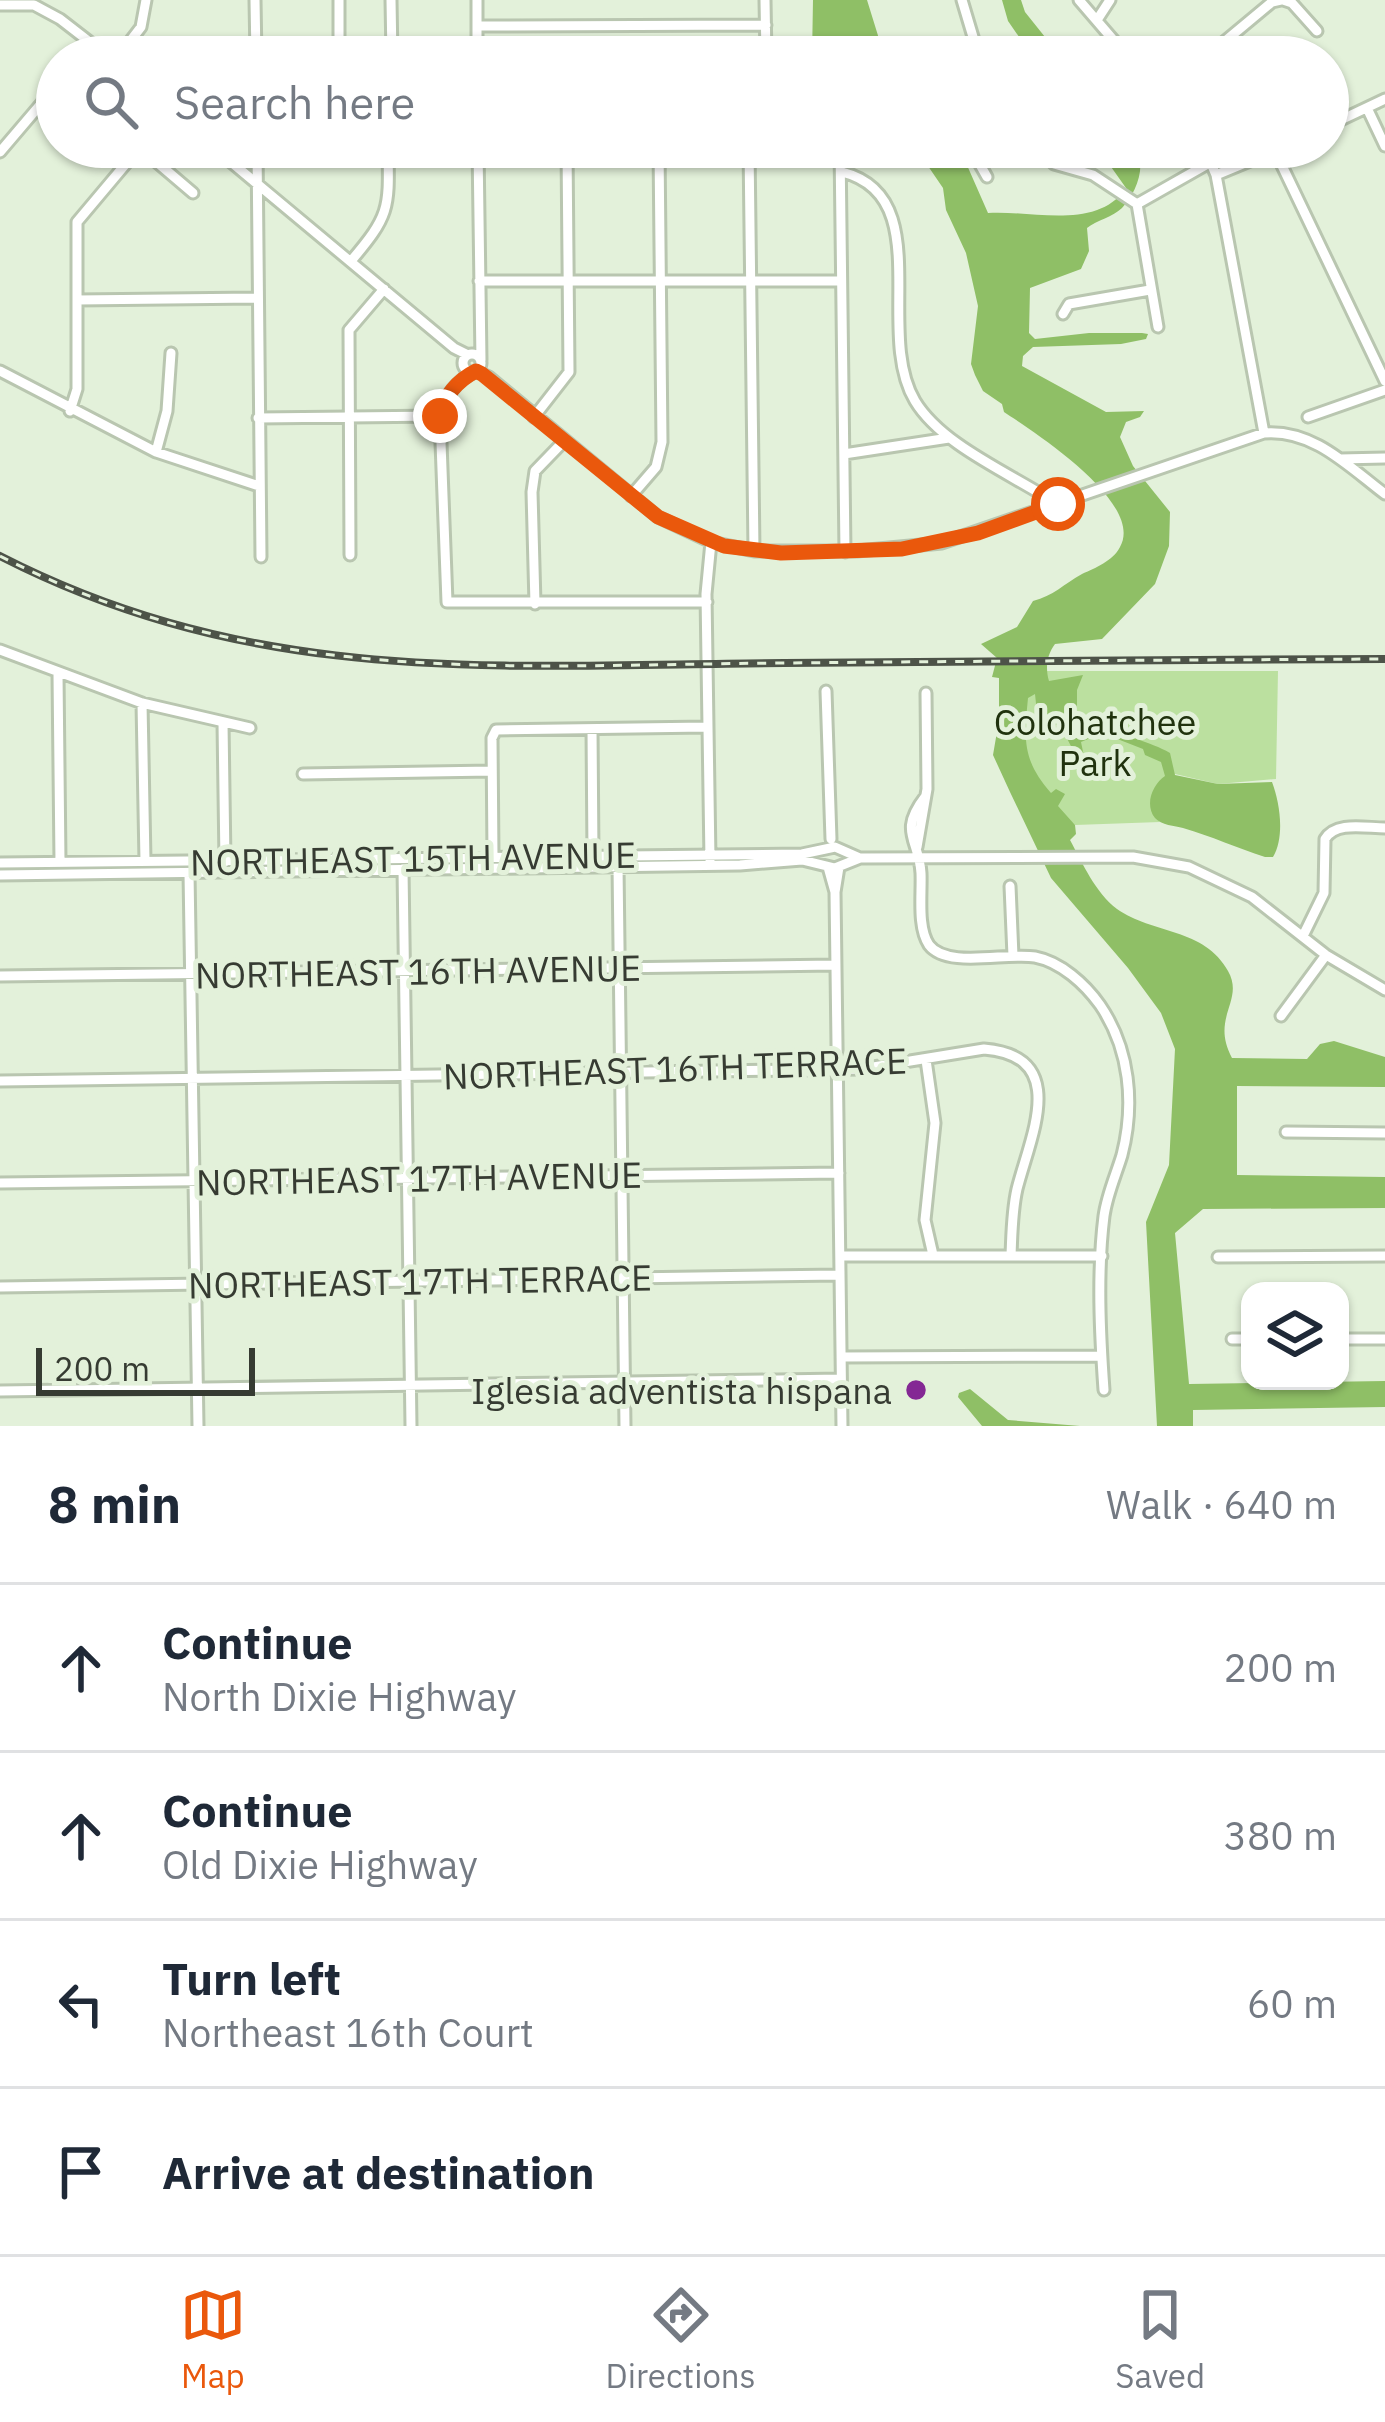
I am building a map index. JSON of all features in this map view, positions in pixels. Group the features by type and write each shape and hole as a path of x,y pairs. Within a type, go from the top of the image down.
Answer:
{"street":[{"path":"134,36 141,27 146,0"},
{"path":"255,0 256,36"},
{"path":"339,0 339,36"},
{"path":"391,0 392,36"},
{"path":"477,0 477,36"},
{"path":"765,0 766,36"},
{"path":"962,0 973,36"},
{"path":"1079,0 1110,36"},
{"path":"1096,20 1110,0"},
{"path":"1231,36 1272,2 1282,0 1292,3 1318,32"},
{"path":"0,5 34,2 81,36"},
{"path":"477,26 766,26"},
{"path":"1349,116 1385,99"},
{"path":"1367,108 1385,146"},
{"path":"0,152 36,110"},
{"path":"70,411 77,389 77,222 122,168"},
{"path":"165,168 194,193"},
{"path":"239,168 631,496 658,517 711,542 754,551 845,552 942,543 1264,433 1301,436 1385,494"},
{"path":"258,168 261,556"},
{"path":"351,261 381,224 387,208 388,168"},
{"path":"478,168 480,341 473,363 442,404 440,416 447,602 706,602"},
{"path":"534,417 569,372 567,168"},
{"path":"631,496 661,457 659,168"},
{"path":"748,168 754,551"},
{"path":"842,168 845,552"},
{"path":"982,168 987,177"},
{"path":"1065,168 1107,183 1136,204 1158,327"},
{"path":"1136,204 1199,168"},
{"path":"1213,168 1264,433"},
{"path":"1216,175 1233,168"},
{"path":"1289,168 1385,380"},
{"path":"842,172 876,188 896,221 899,355 916,403 949,438 1058,504"},
{"path":"479,281 841,281"},
{"path":"350,555 349,330 384,289"},
{"path":"1063,314 1069,304 1150,290"},
{"path":"76,300 258,298"},
{"path":"156,452 167,411 171,353"},
{"path":"0,371 156,452 260,486"},
{"path":"1308,417 1385,390"},
{"path":"258,418 440,416"},
{"path":"844,454 949,438"},
{"path":"535,604 535,471 563,442"},
{"path":"1340,459 1385,458"},
{"path":"710,860 706,602 711,542"},
{"path":"0,650 142,703 250,728"},
{"path":"58,674 60,862"},
{"path":"826,692 835,892 842,1426"},
{"path":"926,693 925,797 910,841 918,852 928,944 945,958 1012,956 1049,961 1084,986 1123,1051 1129,1110 1105,1209 1102,1256 1104,1390"},
{"path":"142,703 145,861"},
{"path":"223,723 225,866"},
{"path":"493,856 496,730 707,727"},
{"path":"592,729 593,855"},
{"path":"303,773 492,771"},
{"path":"1303,936 1324,893 1329,832 1385,828"},
{"path":"833,847 822,859 833,866"},
{"name":"NORTHEAST 15TH AVENUE","path":"0,863 618,866 802,854 833,847 860,858"},
{"name":"NORTHEAST 15TH AVENUE","path":"403,864 493,856 593,855 802,860 833,866 918,852 1154,860 1210,874 1252,897 1326,955 1385,990"},
{"path":"403,864 411,1426"},
{"name":"NORTHEAST 15TH AVENUE","path":"0,875 189,872 225,866"},
{"path":"618,866 625,1426"},
{"path":"189,872 198,1426"},
{"path":"1010,886 1012,956"},
{"path":"1281,1016 1326,955"},
{"name":"NORTHEAST 16TH AVENUE","path":"0,976 836,965"},
{"name":"NORTHEAST 16TH TERRACE","path":"0,1081 837,1069 984,1049 1015,1054 1036,1081 1039,1101 1016,1196 1011,1255"},
{"path":"926,1060 935,1123 925,1220 933,1255"},
{"path":"1286,1132 1385,1133"},
{"name":"NORTHEAST 17TH AVENUE","path":"0,1183 839,1173"},
{"path":"840,1256 1102,1256"},
{"path":"1218,1257 1385,1256"},
{"name":"NORTHEAST 17TH TERRACE","path":"0,1287 840,1275"},
{"path":"1349,1339 1385,1339"},
{"path":"1232,1340 1241,1340"},
{"path":"841,1357 1102,1356"},
{"path":"0,1391 841,1379"}],"green space":[{"name":"Colohatchee Park","path":"1042,671 1278,671 1276,779 1218,784 1175,774 1151,796 1160,822 1075,825 1037,784 1020,746 1017,709 1024,689"}],"shaded area":[{"path":"813,0 867,0 878,36 812,36"},
{"path":"1002,0 1021,0 1044,36 1018,36"},
{"path":"929,168 968,168 988,213 1062,216 1098,210 1114,201 1126,188 1112,168 1139,168 1127,202 1087,228 1089,251 1081,269 1030,288 1029,333 1035,339 1142,333 1148,334 1146,339 1033,347 1023,356 1022,366 1106,412 1144,411 1126,422 1120,437 1133,466 1170,512 1169,546 1155,584 1102,639 1055,644 1048,661 1049,681 1083,675 1077,690 1077,722 1085,730 1108,724 1170,753 1175,775 1218,784 1272,782 1280,820 1277,849 1273,857 1265,857 1164,824 1152,813 1150,801 1165,776 1161,762 1145,755 1143,749 1102,733 1081,742 1089,781 1059,723 1047,731 1037,713 1035,694 1028,698 1027,748 1051,793 1056,789 1065,794 1058,806 1075,825 1076,834 1070,840 1102,894 1131,917 1206,947 1228,971 1233,991 1224,1031 1232,1058 1307,1059 1320,1044 1334,1041 1385,1057 1385,1087 1237,1086 1237,1175 1385,1177 1385,1208 1203,1209 1175,1233 1189,1384 1241,1383 1241,1390 1349,1390 1349,1382 1385,1381 1385,1407 1193,1410 1193,1426 1157,1426 1146,1222 1169,1165 1175,1049 1161,1013 1051,878 993,755 999,720 999,678 992,677 997,658 981,644 1017,627 1033,601 1108,560 1120,547 1123,529 1117,510 1083,470 983,391 971,364 978,306 966,253 946,210 943,188"},
{"path":"970,1389 1008,1420 1080,1426 982,1426 958,1397"}],"railway":[{"path":"0,556 97,599 193,629 288,649 384,660 580,666 1385,659"}],"place":[{"name":"Iglesia adventista hispana","path":"916,1390"}],"route":[{"path":"440,416 442,404 460,381 476,371 658,517 697,537 754,551 902,549 942,543 1058,504"}]}
